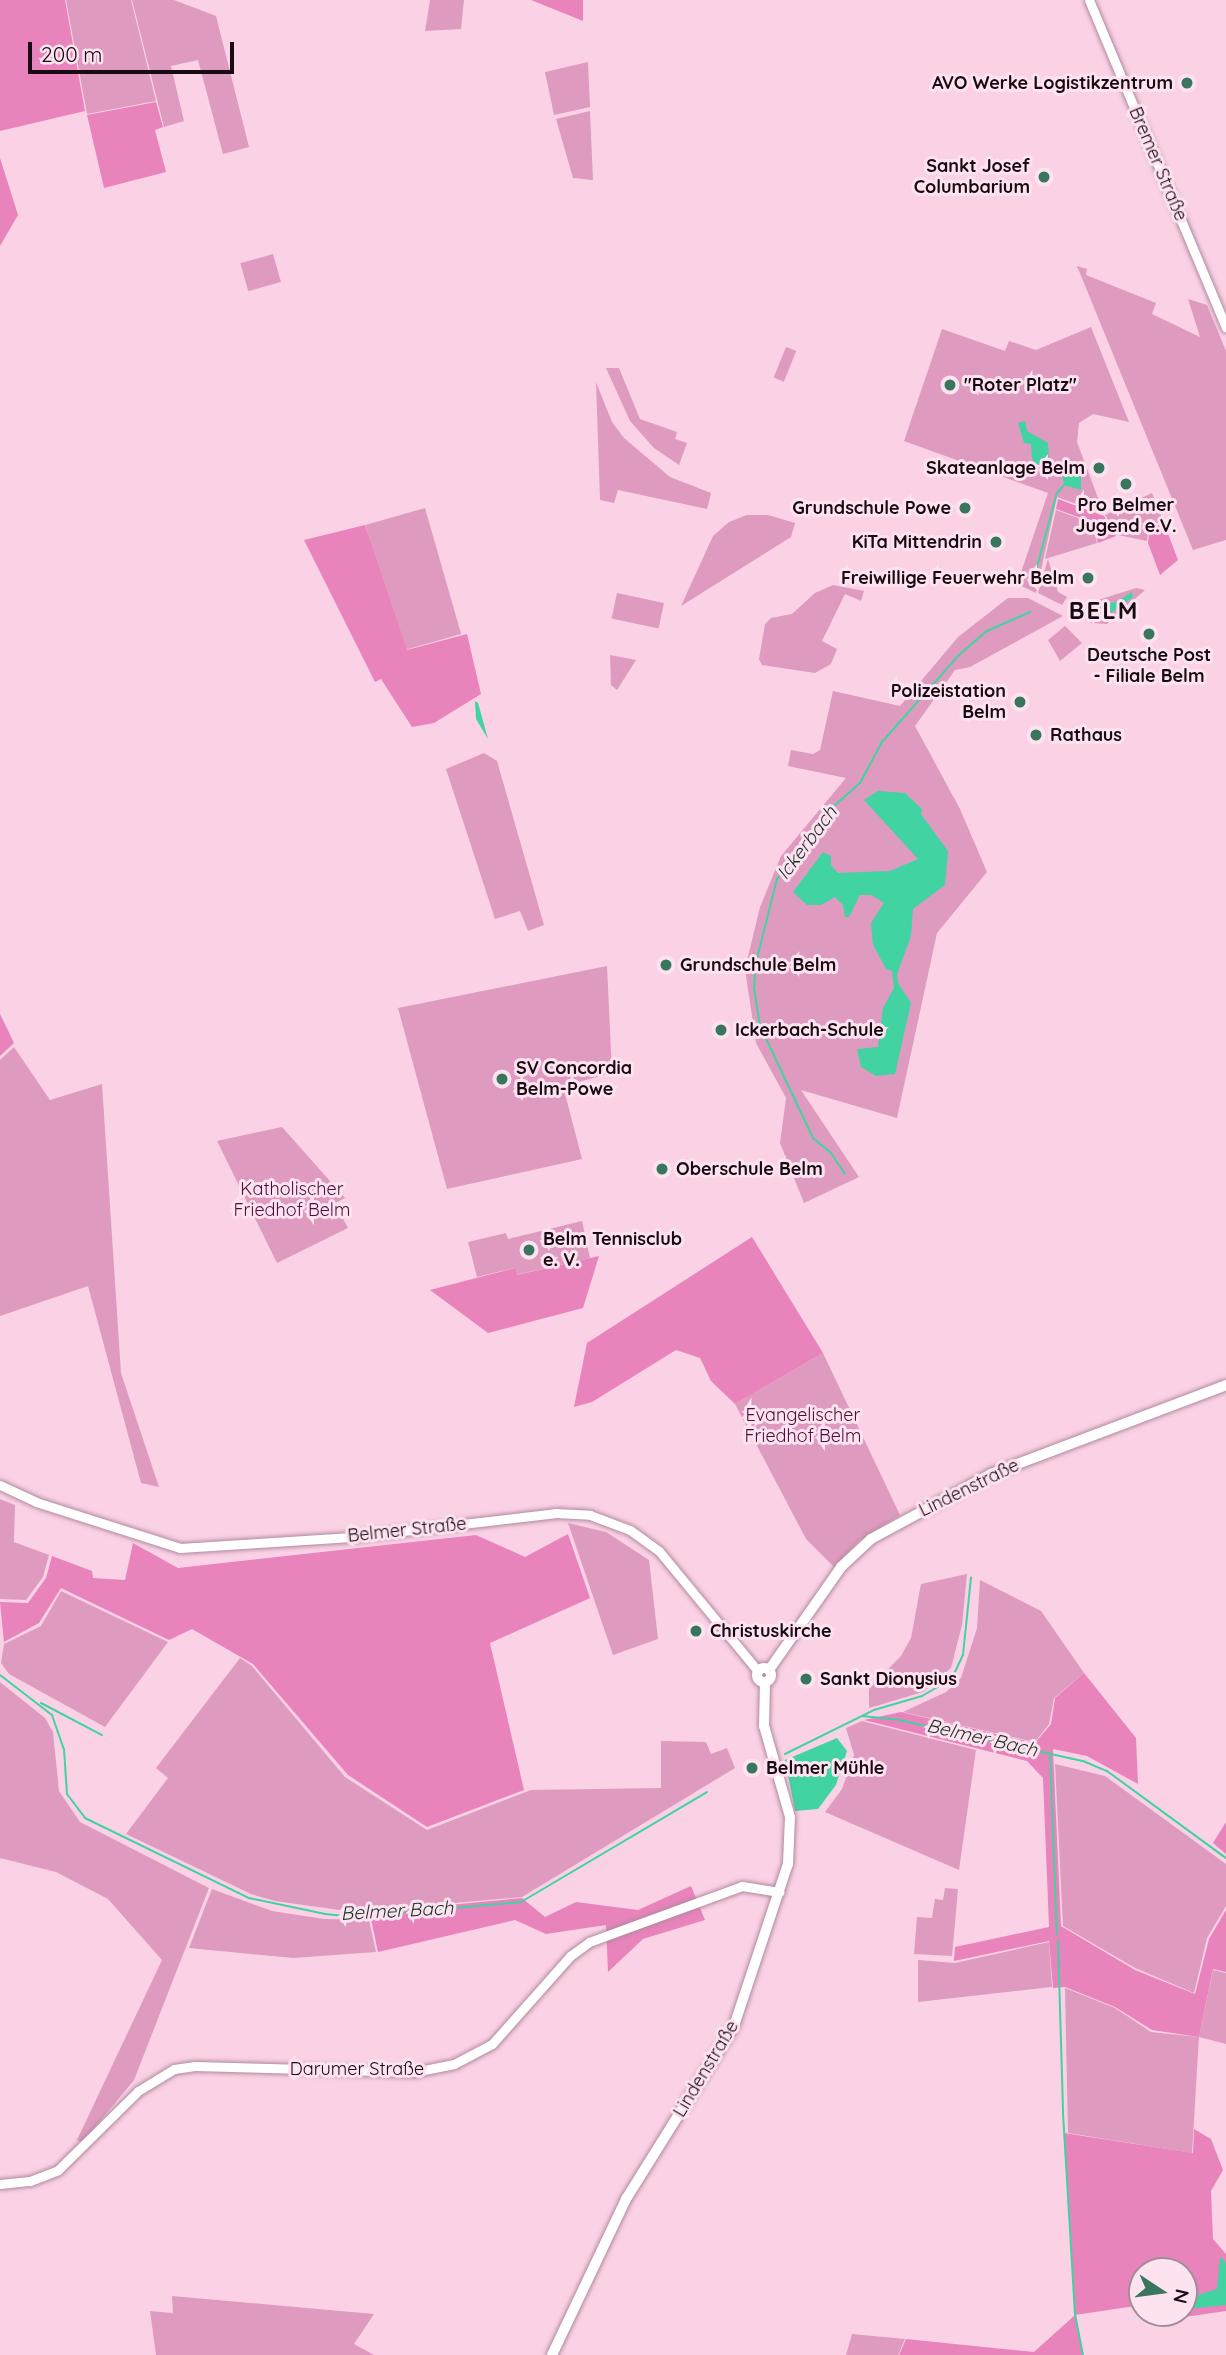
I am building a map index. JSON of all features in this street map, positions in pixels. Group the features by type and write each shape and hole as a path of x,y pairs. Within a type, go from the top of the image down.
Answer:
{"main road":[{"name":"Lindenstraße","path":"552,2355 626,2199 734,2026 780,1892 791,1852 792,1830 764,1726 765,1682 758,1679 764,1670 841,1567 871,1539 991,1474 1226,1385"}],"street":[{"name":"Bremer Straße","path":"1090,0 1226,328"},
{"name":"Belmer Straße","path":"0,1485 36,1502 151,1541 180,1548 352,1537 544,1514 590,1515 630,1530 659,1551 764,1670"},
{"name":"Darumer Straße","path":"0,2184 30,2181 58,2170 156,2077 195,2066 414,2072 454,2064 492,2045 570,1956 589,1942 742,1886 780,1892"}],"green space":[{"path":"66,0 131,0 156,101 87,114"},
{"path":"132,0 174,0 216,16 249,147 223,154 198,60 171,66 184,121 164,127"},
{"path":"430,0 464,0 461,29 425,31"},
{"path":"588,62 590,107 554,115 545,72"},
{"path":"590,111 593,180 573,178 556,119"},
{"path":"273,254 281,282 248,291 240,263"},
{"path":"1077,266 1087,269 1086,275 1156,303 1152,314 1200,337 1188,299 1207,305 1226,351 1226,540 1193,550"},
{"path":"1091,327 1129,422 1093,414 1079,423 1077,442 1104,514 1057,497 1036,593 1017,584 1048,493 904,441 942,329 1005,351 1009,341 1036,350"},
{"path":"786,347 796,351 784,382 774,378"},
{"path":"606,368 619,368 640,419 677,432 675,439 687,443 679,465 654,448 630,421"},
{"path":"596,382 612,422 624,438 670,477 711,493 707,509 618,490 614,503 600,500"},
{"path":"1152,493 1162,518 1149,526 1147,541 1118,535 1105,515"},
{"path":"425,508 461,634 402,651 365,525"},
{"path":"1056,510 1092,523 1097,543 1045,559"},
{"path":"747,515 768,515 795,523 791,537 681,606 713,536 729,522"},
{"path":"1048,559 1058,592 1067,597 1062,605 1038,593"},
{"path":"833,585 864,591 861,601 845,594 822,641 837,649 831,664 815,673 762,665 759,659 765,624 771,618 792,614 815,593"},
{"path":"1136,588 1145,590 1107,624 1091,623 1076,613 1082,605"},
{"path":"617,593 664,603 659,628 612,618"},
{"path":"1008,598 1028,598 1063,616 970,667 955,670 915,726 960,809 987,872 937,933 897,1118 801,1090 859,1177 804,1203 780,1143 786,1098 756,1043 745,969 760,907 781,856 846,778 788,766 791,750 813,754 820,750 833,691 900,706 958,637"},
{"path":"1065,626 1082,643 1060,661 1048,640"},
{"path":"610,655 636,660 617,690 611,685"},
{"path":"484,753 497,761 544,925 528,931 520,911 495,919 446,769"},
{"name":"SV Concordia Belm-Powe","path":"607,966 612,1073 563,1086 582,1159 447,1189 398,1008"},
{"path":"14,1047 50,1100 102,1084 121,1373 159,1487 141,1483 88,1286 0,1316 0,1060"},
{"name":"Katholischer Friedhof Belm","path":"282,1127 345,1198 335,1203 348,1228 277,1263 217,1141"},
{"name":"Belm Tennisclub e. V.","path":"582,1221 590,1258 516,1275 514,1268 477,1277 468,1242 506,1233 508,1239"},
{"name":"Evangelischer Friedhof Belm","path":"823,1353 900,1515 859,1541 834,1567 806,1539 735,1404"},
{"path":"0,1499 15,1505 14,1542 49,1555 43,1577 26,1600 0,1599"},
{"path":"568,1523 606,1532 649,1560 658,1639 613,1655"},
{"path":"967,1574 962,1625 951,1668 923,1692 869,1708 869,1689 901,1656 911,1638 921,1584"},
{"path":"980,1580 1041,1611 1084,1673 1054,1698 1049,1724 1035,1742 903,1712 946,1692 961,1678 977,1628"},
{"path":"61,1591 168,1642 105,1727 9,1674 1,1663 4,1644 41,1626"},
{"path":"240,1658 252,1666 345,1777 427,1830 531,1790 661,1788 661,1741 706,1742 711,1754 727,1748 735,1768 522,1897 354,1912 275,1901 251,1894 126,1834 168,1778 156,1768"},
{"path":"0,1682 45,1718 53,1732 59,1791 80,1822 209,1888 134,2080 82,2143 77,2140 162,1960 108,1899 56,1872 0,1858"},
{"path":"862,1721 976,1750 959,1870 825,1812 842,1789 854,1755 846,1728"},
{"path":"1055,1764 1105,1776 1226,1864 1226,1906 1207,1938 1194,1993 1135,1968 1063,1926"},
{"path":"945,1888 958,1889 952,1956 914,1954 917,1917 932,1918 935,1899 943,1900"},
{"path":"212,1889 272,1911 324,1919 369,1920 376,1952 293,1958 189,1948"},
{"path":"1049,1942 1052,1987 918,2002 918,1960 955,1963"},
{"path":"1213,1970 1226,1973 1226,2044 1199,2037"},
{"path":"1065,1988 1115,2008 1151,2032 1199,2037 1192,2153 1068,2133"},
{"path":"172,2296 374,2314 354,2344 374,2355 156,2355 150,2311 173,2313"},
{"path":"852,2334 905,2339 898,2355 846,2355"}],"shaded area":[{"path":"0,0 65,0 85,111 0,131"},
{"path":"531,0 583,0 583,21"},
{"path":"156,102 163,127 155,130 166,172 104,188 87,115"},
{"path":"0,158 18,215 0,246"},
{"path":"1025,421 1027,431 1048,443 1049,463 1036,464 1032,459 1031,444 1024,443 1018,423"},
{"path":"1061,467 1081,472 1081,490 1064,485"},
{"path":"1058,499 1104,516 1116,536 1098,543 1092,522 1056,509"},
{"path":"1162,518 1178,560 1160,575 1148,543 1150,526"},
{"path":"365,525 407,650 467,634 481,694 434,723 412,727 381,679 375,682 304,540"},
{"path":"1132,592 1133,597 1104,618 1093,614 1095,606 1116,602"},
{"path":"475,701 478,703 488,739 476,719"},
{"path":"878,791 905,793 922,809 921,814 948,851 945,885 913,909 911,936 897,974 898,983 911,1003 895,1074 876,1076 861,1067 857,1049 878,1047 883,1008 894,988 892,971 886,969 873,945 871,923 884,903 871,895 860,895 849,917 845,917 843,905 835,897 821,905 807,905 793,892 823,852 831,856 831,865 838,873 890,871 918,859 864,800"},
{"path":"0,1014 14,1043 0,1056"},
{"path":"752,1237 823,1353 735,1404 711,1381 700,1358 676,1350 592,1402 574,1407 587,1343"},
{"path":"599,1256 583,1308 488,1333 430,1290 515,1268 517,1275"},
{"path":"568,1534 590,1598 490,1643 524,1790 427,1827 348,1775 253,1664 192,1629 169,1640 61,1588 39,1623 4,1642 0,1602 28,1603 46,1578 52,1556 92,1571 93,1578 125,1580 133,1543 178,1568 476,1535 525,1557"},
{"path":"1084,1673 1136,1738 1138,1784 1087,1756 1053,1749 1061,1926 1135,1970 1195,1994 1209,1939 1226,1910 1226,1972 1213,1969 1199,2037 1152,2030 1115,2007 1065,1987 1053,1988 1049,1941 954,1961 955,1947 1049,1927 1043,1778 1027,1761 864,1720 901,1712 1035,1743 1051,1724 1055,1698"},
{"path":"837,1738 847,1751 836,1785 818,1809 795,1811 785,1760"},
{"path":"1226,1822 1226,1854 1213,1843"},
{"path":"691,1886 705,1920 643,1939 608,1972 606,1925 546,1934 515,1920 378,1952 371,1919 385,1911 522,1898 545,1917 576,1902 638,1910"},
{"path":"1194,2129 1211,2139 1223,2170 1211,2191 1213,2239 1226,2254 1226,2311 1198,2315 1198,2257 1128,2257 1128,2307 1075,2315 1064,2133 1193,2153"},
{"path":"1220,2257 1226,2262 1226,2305 1198,2308 1198,2295 1217,2289"},
{"path":"1075,2315 1083,2355 899,2355 906,2339 1034,2352"}],"waterway":[{"path":"1058,492 1064,485"},
{"path":"1034,578 1057,493"},
{"name":"Ickerbach","path":"845,1174 831,1153 813,1138 760,1026 754,988 756,962 777,879 825,814 860,783 882,742 959,655 987,631 1030,612"},
{"name":"Ickerbach","path":"785,1754 874,1710 922,1696 941,1685 955,1672 963,1655 971,1577"},
{"name":"Belmer Bach","path":"0,1675 52,1715 64,1749 67,1794 85,1818 249,1898 325,1914 354,1917 521,1902 707,1792"},
{"path":"41,1703 102,1735"},
{"path":"862,1716 899,1720 1083,1761 1107,1771 1226,1858"},
{"name":"Belmer Bach","path":"1050,1755 1057,1934"},
{"name":"Belmer Bach","path":"1058,1941 1063,2113 1075,2314 1083,2355"}],"place":[{"name":"AVO Werke Logistikzentrum","path":"1187,83"},
{"name":"Sankt Josef Columbarium","path":"1044,177"},
{"name":"\"Roter Platz\"","path":"950,385"},
{"name":"Skateanlage Belm","path":"1099,468"},
{"name":"Pro Belmer Jugend e.V.","path":"1126,484"},
{"name":"Grundschule Powe","path":"965,508"},
{"name":"KiTa Mittendrin","path":"996,542"},
{"name":"Freiwillige Feuerwehr Belm","path":"1088,578"},
{"name":"Deutsche Post - Filiale Belm","path":"1149,634"},
{"name":"Polizeistation Belm","path":"1020,702"},
{"name":"Rathaus","path":"1036,735"},
{"name":"Grundschule Belm","path":"666,965"},
{"name":"Ickerbach-Schule","path":"721,1030"},
{"name":"SV Concordia Belm-Powe","path":"502,1079"},
{"name":"Oberschule Belm","path":"662,1169"},
{"name":"Belm Tennisclub e. V.","path":"529,1250"},
{"name":"Christuskirche","path":"696,1631"},
{"name":"Sankt Dionysius","path":"806,1679"},
{"name":"Belmer Mühle","path":"752,1768"}],"district":[{"name":"BELM","path":"1104,611"}]}
